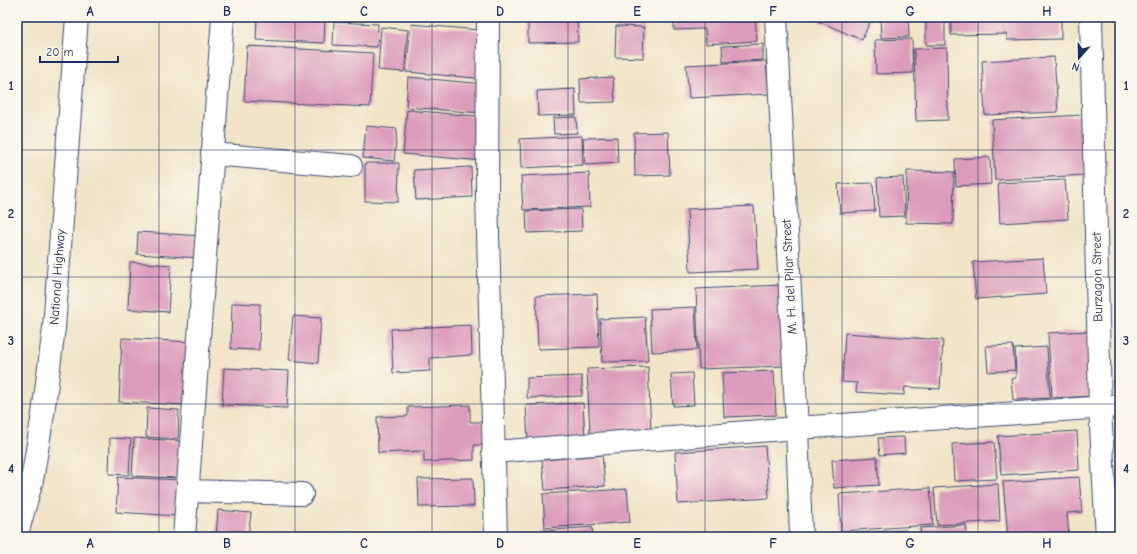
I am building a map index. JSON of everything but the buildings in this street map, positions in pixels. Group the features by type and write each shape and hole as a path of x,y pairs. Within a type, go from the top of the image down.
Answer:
{"street":[{"name":"National Highway","path":"17,534 32,480 43,414 54,328 78,17"},
{"path":"184,537 189,490 223,17"},
{"path":"488,17 487,195 496,537"},
{"name":"M. H. del Pilar Street","path":"776,17 797,428 801,537"},
{"name":"Burzagon Street","path":"1091,17 1110,407 1107,537"},
{"path":"212,154 351,166"},
{"path":"493,452 797,428 1110,407"},
{"path":"189,490 302,494"}]}
